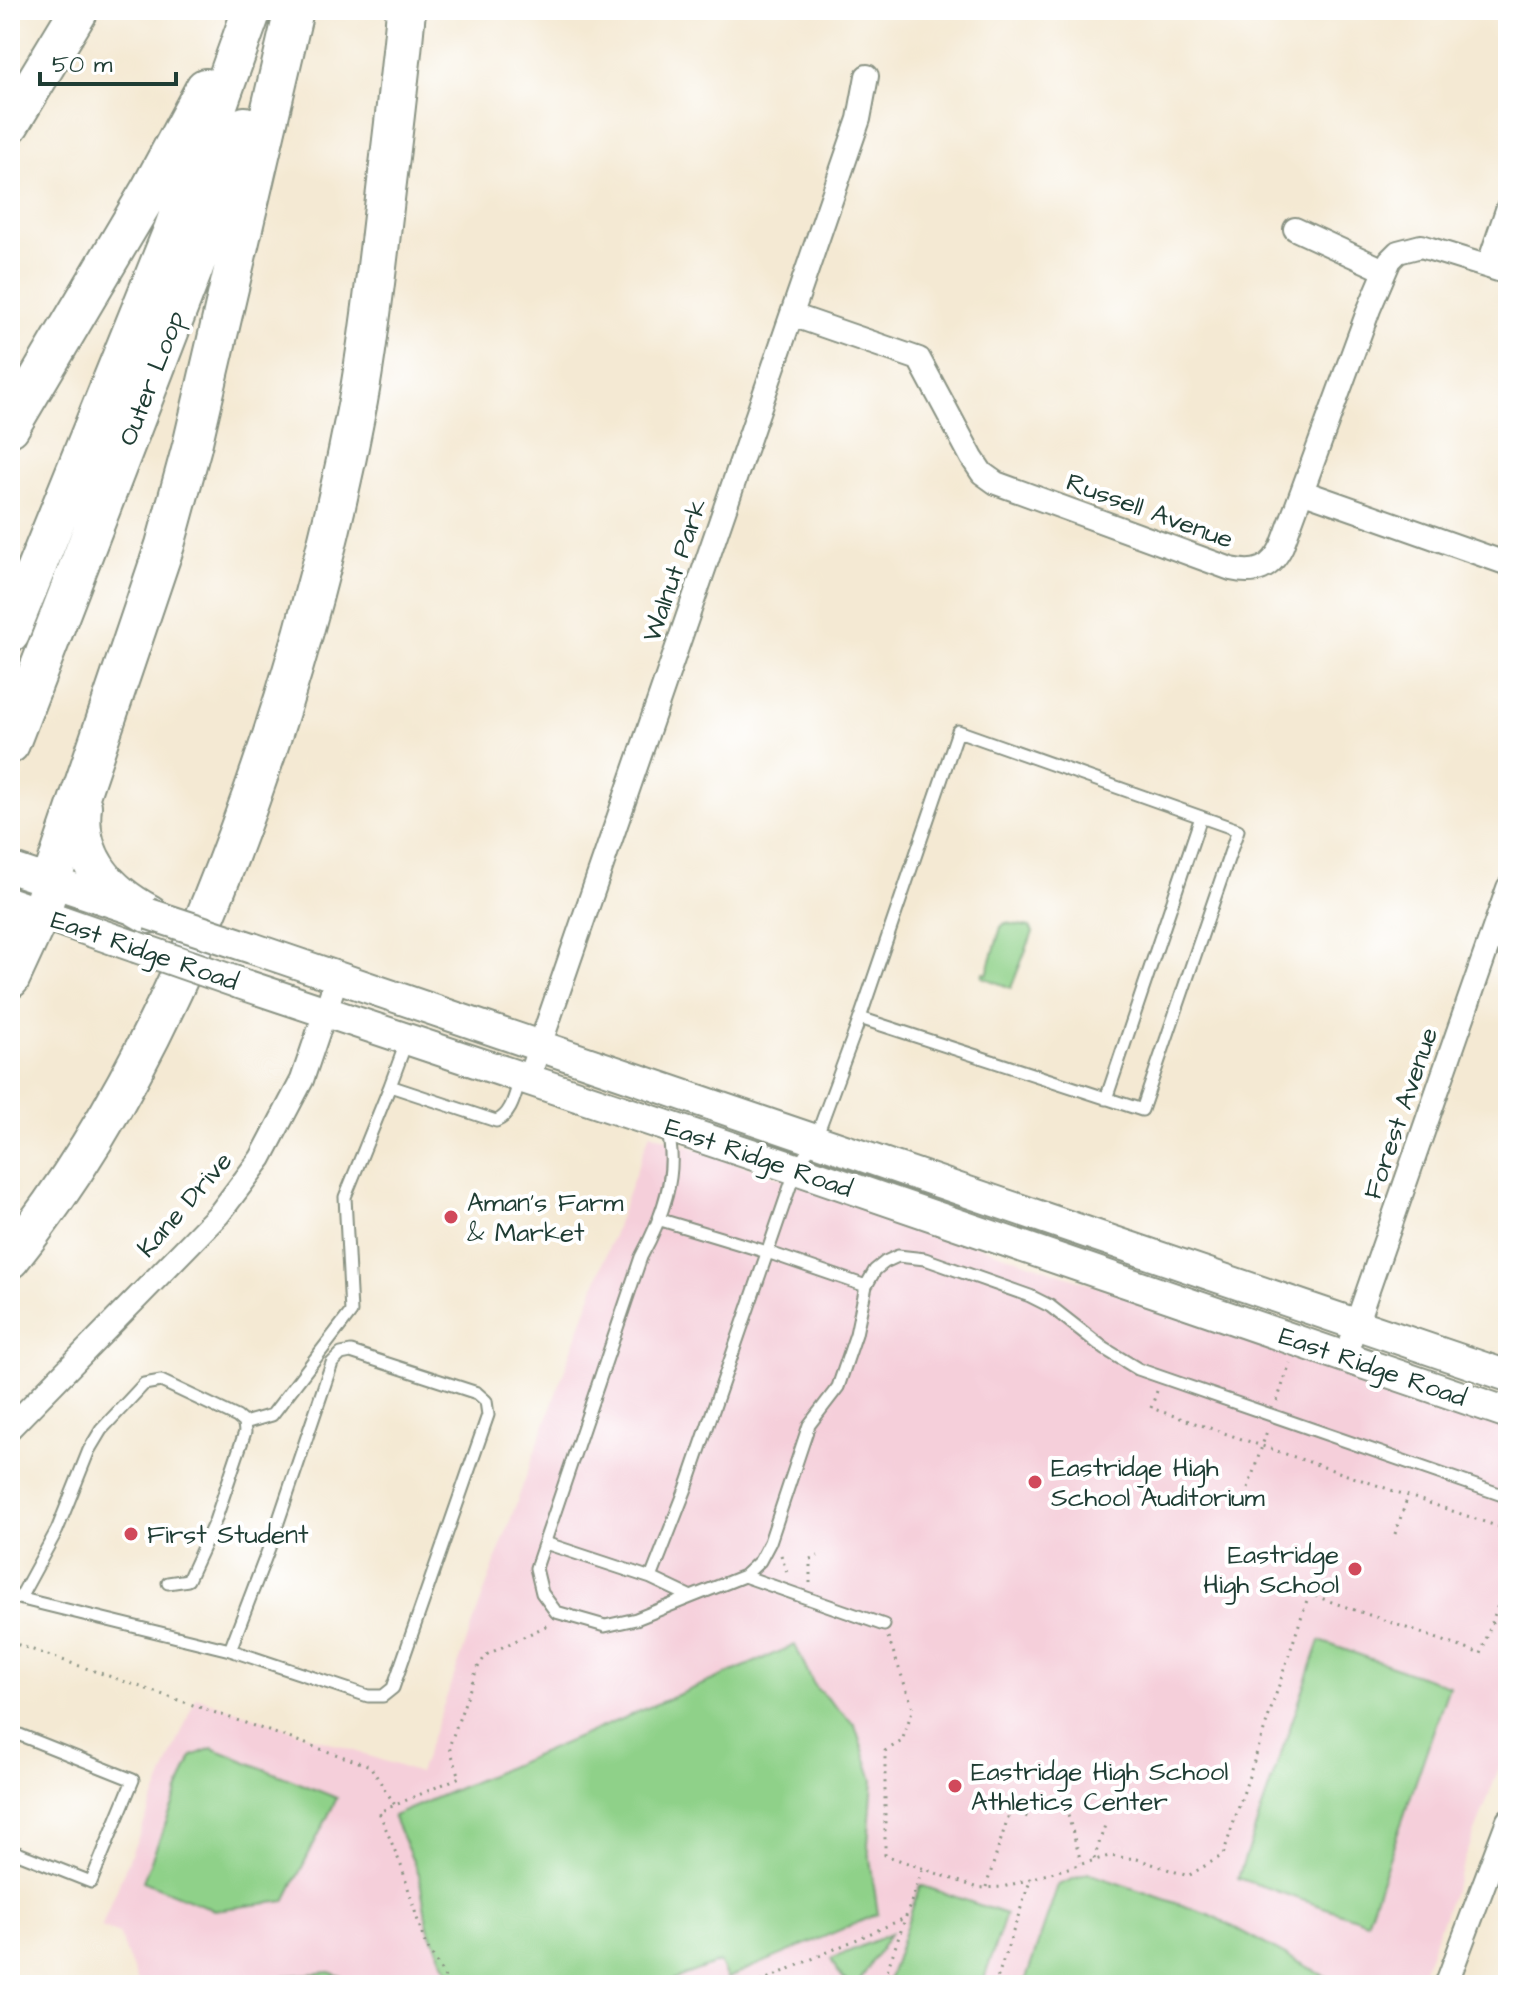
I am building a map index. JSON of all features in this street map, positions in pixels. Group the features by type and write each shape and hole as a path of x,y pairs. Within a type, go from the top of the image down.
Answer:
{"highway":[{"path":"10,124 79,10"},
{"path":"10,427 150,190 243,10"},
{"name":"Outer Loop","path":"10,633 173,230 252,10"},
{"name":"Outer Loop","path":"10,744 211,220 284,10"},
{"path":"10,979 34,900 85,786 148,601 187,467 294,10"},
{"path":"10,1259 79,1163 146,1046 204,920 271,740 312,599 358,400 371,321 408,10"},
{"path":"85,786 80,824 88,859 142,930"}],"main road":[{"name":"East Ridge Road","path":"10,868 34,900 142,930 252,948 1508,1376"},
{"name":"East Ridge Road","path":"142,930 239,983 796,1169 1508,1413"}],"street":[{"name":"Walnut Park","path":"524,1078 540,1046 792,315 859,119 867,76"},
{"path":"1508,207 1498,270 1421,246 1398,252 1384,270 1304,492 1508,564"},
{"path":"1295,229 1384,270"},
{"name":"Russell Avenue","path":"792,315 919,359 972,458 988,479 1231,569 1250,572 1270,566 1282,546 1304,492"},
{"name":"Forest Avenue","path":"1345,1356 1508,888"},
{"name":"Kane Drive","path":"10,1428 219,1214 245,1181 288,1111 302,1080 337,977"},
{"path":"1446,1985 1508,1820"}],"lane":[{"path":"651,1578 687,1486 796,1169 815,1140 860,1018 958,731 1238,830 1142,1110 860,1018"},
{"path":"1106,1099 1201,817"},
{"path":"244,1423 272,1415 351,1312 345,1197 407,1039"},
{"path":"390,1086 496,1121 509,1112 524,1078"},
{"path":"665,1125 669,1137 670,1171 661,1220 641,1257 536,1568 542,1593 556,1612 605,1626 636,1619 744,1576 760,1561 770,1542 809,1425 838,1387 856,1334 866,1286 875,1270 898,1256 925,1259 1007,1287 1050,1306 1121,1361 1138,1369 1508,1497"},
{"path":"661,1220 866,1286"},
{"path":"168,1583 188,1580 215,1521 245,1432 244,1423 237,1417 161,1381 144,1384 101,1430 89,1450 57,1530 15,1597 230,1650 368,1696 383,1696 393,1688 488,1415 486,1401 477,1393 351,1352 341,1354 332,1363 272,1540 230,1650"},
{"path":"545,1543 651,1578 691,1597"},
{"path":"744,1576 884,1625"},
{"path":"10,1731 133,1780 91,1882 10,1850"}],"path":[{"path":"1146,1387 1157,1391 1151,1408 1508,1530"},
{"path":"1395,1534 1408,1496"},
{"path":"770,1585 780,1554 787,1573 810,1583"},
{"path":"805,1597 810,1583 810,1559 818,1556"},
{"path":"884,1625 913,1708 902,1741 885,1751 885,1855 978,1888 1003,1887 1109,1856 1137,1859 1188,1876 1223,1855 1309,1594 1481,1654 1508,1576"},
{"path":"449,1985 424,1941 402,1868 379,1812 460,1777 449,1747 477,1669 486,1655 553,1623 556,1612"},
{"path":"10,1642 370,1766 395,1805"},
{"path":"986,1888 1010,1811 1028,1817 1034,1798 1066,1808 1081,1862"},
{"path":"1094,1859 1106,1822"},
{"path":"882,1985 923,1868"},
{"path":"995,1985 1031,1878"},
{"path":"753,1985 905,1918"}],"shaded area":[{"path":"650,1133 1508,1427 1508,1744 1418,1985 139,1985 119,1934 101,1927 196,1697 419,1773"}],"green space":[{"path":"1005,923 1030,927 1033,932 1011,988 982,977 983,973 987,974 1001,927"},
{"path":"1320,1641 1449,1686 1367,1922 1238,1878"},
{"path":"795,1645 815,1687 855,1725 873,1780 868,1845 878,1914 727,1978 719,1962 659,1985 467,1985 447,1969 428,1927 419,1875 393,1816"},
{"path":"212,1748 337,1798 285,1901 214,1910 143,1881 192,1756"},
{"path":"1088,1873 1211,1915 1330,1979 1327,1985 1024,1985 1058,1885"},
{"path":"920,1885 1006,1914 982,1985 887,1985"},
{"path":"890,1934 857,1985 848,1982 835,1968 831,1959"},
{"path":"329,1972 365,1985 273,1985 286,1976"}],"place":[{"name":"Aman's Farm & Market","path":"451,1217"},
{"name":"Eastridge High School Auditorium","path":"1035,1482"},
{"name":"First Student","path":"131,1534"},
{"name":"Eastridge High School","path":"1355,1569"},
{"name":"Eastridge High School Athletics Center","path":"955,1786"}]}
